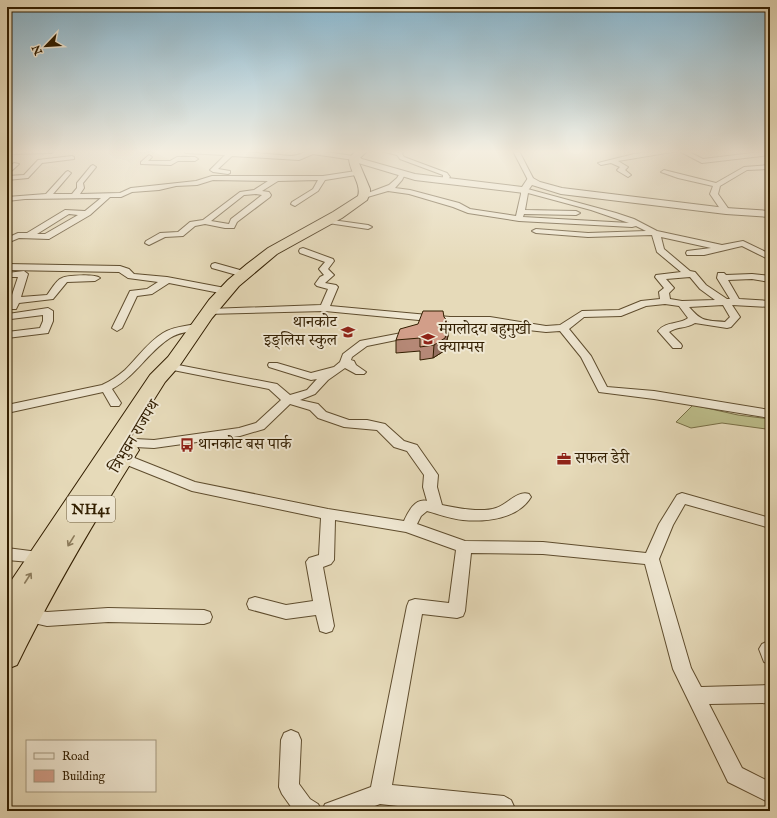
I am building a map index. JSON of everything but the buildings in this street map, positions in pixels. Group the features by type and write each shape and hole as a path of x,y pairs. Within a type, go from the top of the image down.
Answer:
{"highway":[{"name":"त्रिभुवन राजपथ","path":"7,656 17,613 41,557 123,448 169,381 173,365 196,327 210,312 225,291 244,274 276,249 328,221 358,202 364,191"},
{"name":"त्रिभुवन राजपथ","path":"17,613 60,559 123,448"}],"street":[{"path":"25,197 27,195 26,189"},
{"path":"48,196 53,189"},
{"path":"74,196 81,189"},
{"path":"7,199 48,196 121,195 131,190 143,189"},
{"path":"256,192 260,189"},
{"path":"295,204 317,189"},
{"path":"364,191 386,189"},
{"path":"389,189 405,191 456,204 468,212 520,215 626,226 639,225"},
{"path":"517,189 606,213 654,232 722,248"},
{"path":"553,189 561,192 726,211 770,214"},
{"path":"716,189 714,194 726,211"},
{"path":"520,215 525,194 524,190"},
{"path":"149,243 163,234 180,234 193,224 205,222 231,226 234,221 267,195 256,192 242,193 205,222"},
{"path":"7,241 18,235 28,236 68,212 87,213 107,196"},
{"path":"520,215 576,213"},
{"path":"328,221 368,227"},
{"path":"536,230 588,235 654,232"},
{"path":"654,232 660,250 687,273 692,274 703,287 726,303 735,317 727,324 701,322 694,319 682,304"},
{"path":"690,253 704,252 743,243 770,257"},
{"path":"303,251 330,261 323,269 330,276 321,277 320,285 333,287 327,300 326,308"},
{"path":"215,266 244,274"},
{"path":"7,267 41,267 73,270 120,269 126,271 131,276 167,280 225,291"},
{"path":"7,275 24,274 9,316 48,311 48,321 40,341"},
{"path":"665,301 664,292 669,288 659,278 692,274"},
{"path":"736,302 722,276 765,277 770,279"},
{"path":"15,301 50,297 64,280 68,278 95,278"},
{"path":"117,328 133,293 149,292 167,280"},
{"path":"210,312 326,308 450,320 490,320 546,329 563,328 582,314 621,313 644,303 665,301 682,304 736,302 770,304"},
{"path":"123,448 240,432 260,426 288,400 311,392 324,378 341,366 347,356 364,343 413,333 419,316"},
{"path":"677,346 663,331 671,326 685,325 694,319"},
{"path":"9,410 106,388 119,381 155,344 168,334 187,328 196,327"},
{"path":"563,328 586,356 603,390 654,395 770,414"},
{"path":"7,335 44,331"},
{"path":"273,364 311,377 350,363 350,367 360,372"},
{"path":"173,365 273,386 288,400 314,407 322,415 348,424 367,424 381,427 399,444 412,448 431,475 430,487 436,508"},
{"path":"106,388 115,403"},
{"path":"123,448 192,486 328,514 408,527 464,547 543,548 651,559"},
{"path":"408,527 415,513 424,506 462,515 497,514 513,506 524,497"},
{"path":"770,524 682,498 666,524 651,559 682,669 735,775 770,793"},
{"path":"326,626 314,562 326,560 328,514"},
{"path":"380,794 415,606 457,611 460,566 464,547"},
{"path":"7,554 41,557"},
{"path":"255,604 286,612 323,607"},
{"path":"17,613 46,619 108,615 204,617"},
{"path":"770,649 768,649 770,656"},
{"path":"695,696 770,694"},
{"path":"291,740 288,787 303,806 312,811"},
{"path":"332,811 380,794 504,806 505,811"}],"green space":[{"path":"693,405 738,415 770,419 770,433 766,429 722,423 691,428 676,422"}],"place":[{"name":"थानकोट इङ्लिस स्कुल","path":"348,332"},
{"name":"मंगलोदय बहुमुखी क्याम्पस","path":"428,339"},
{"name":"थानकोट बस पार्क","path":"187,445"},
{"name":"सफल डेरी","path":"564,459"}]}
